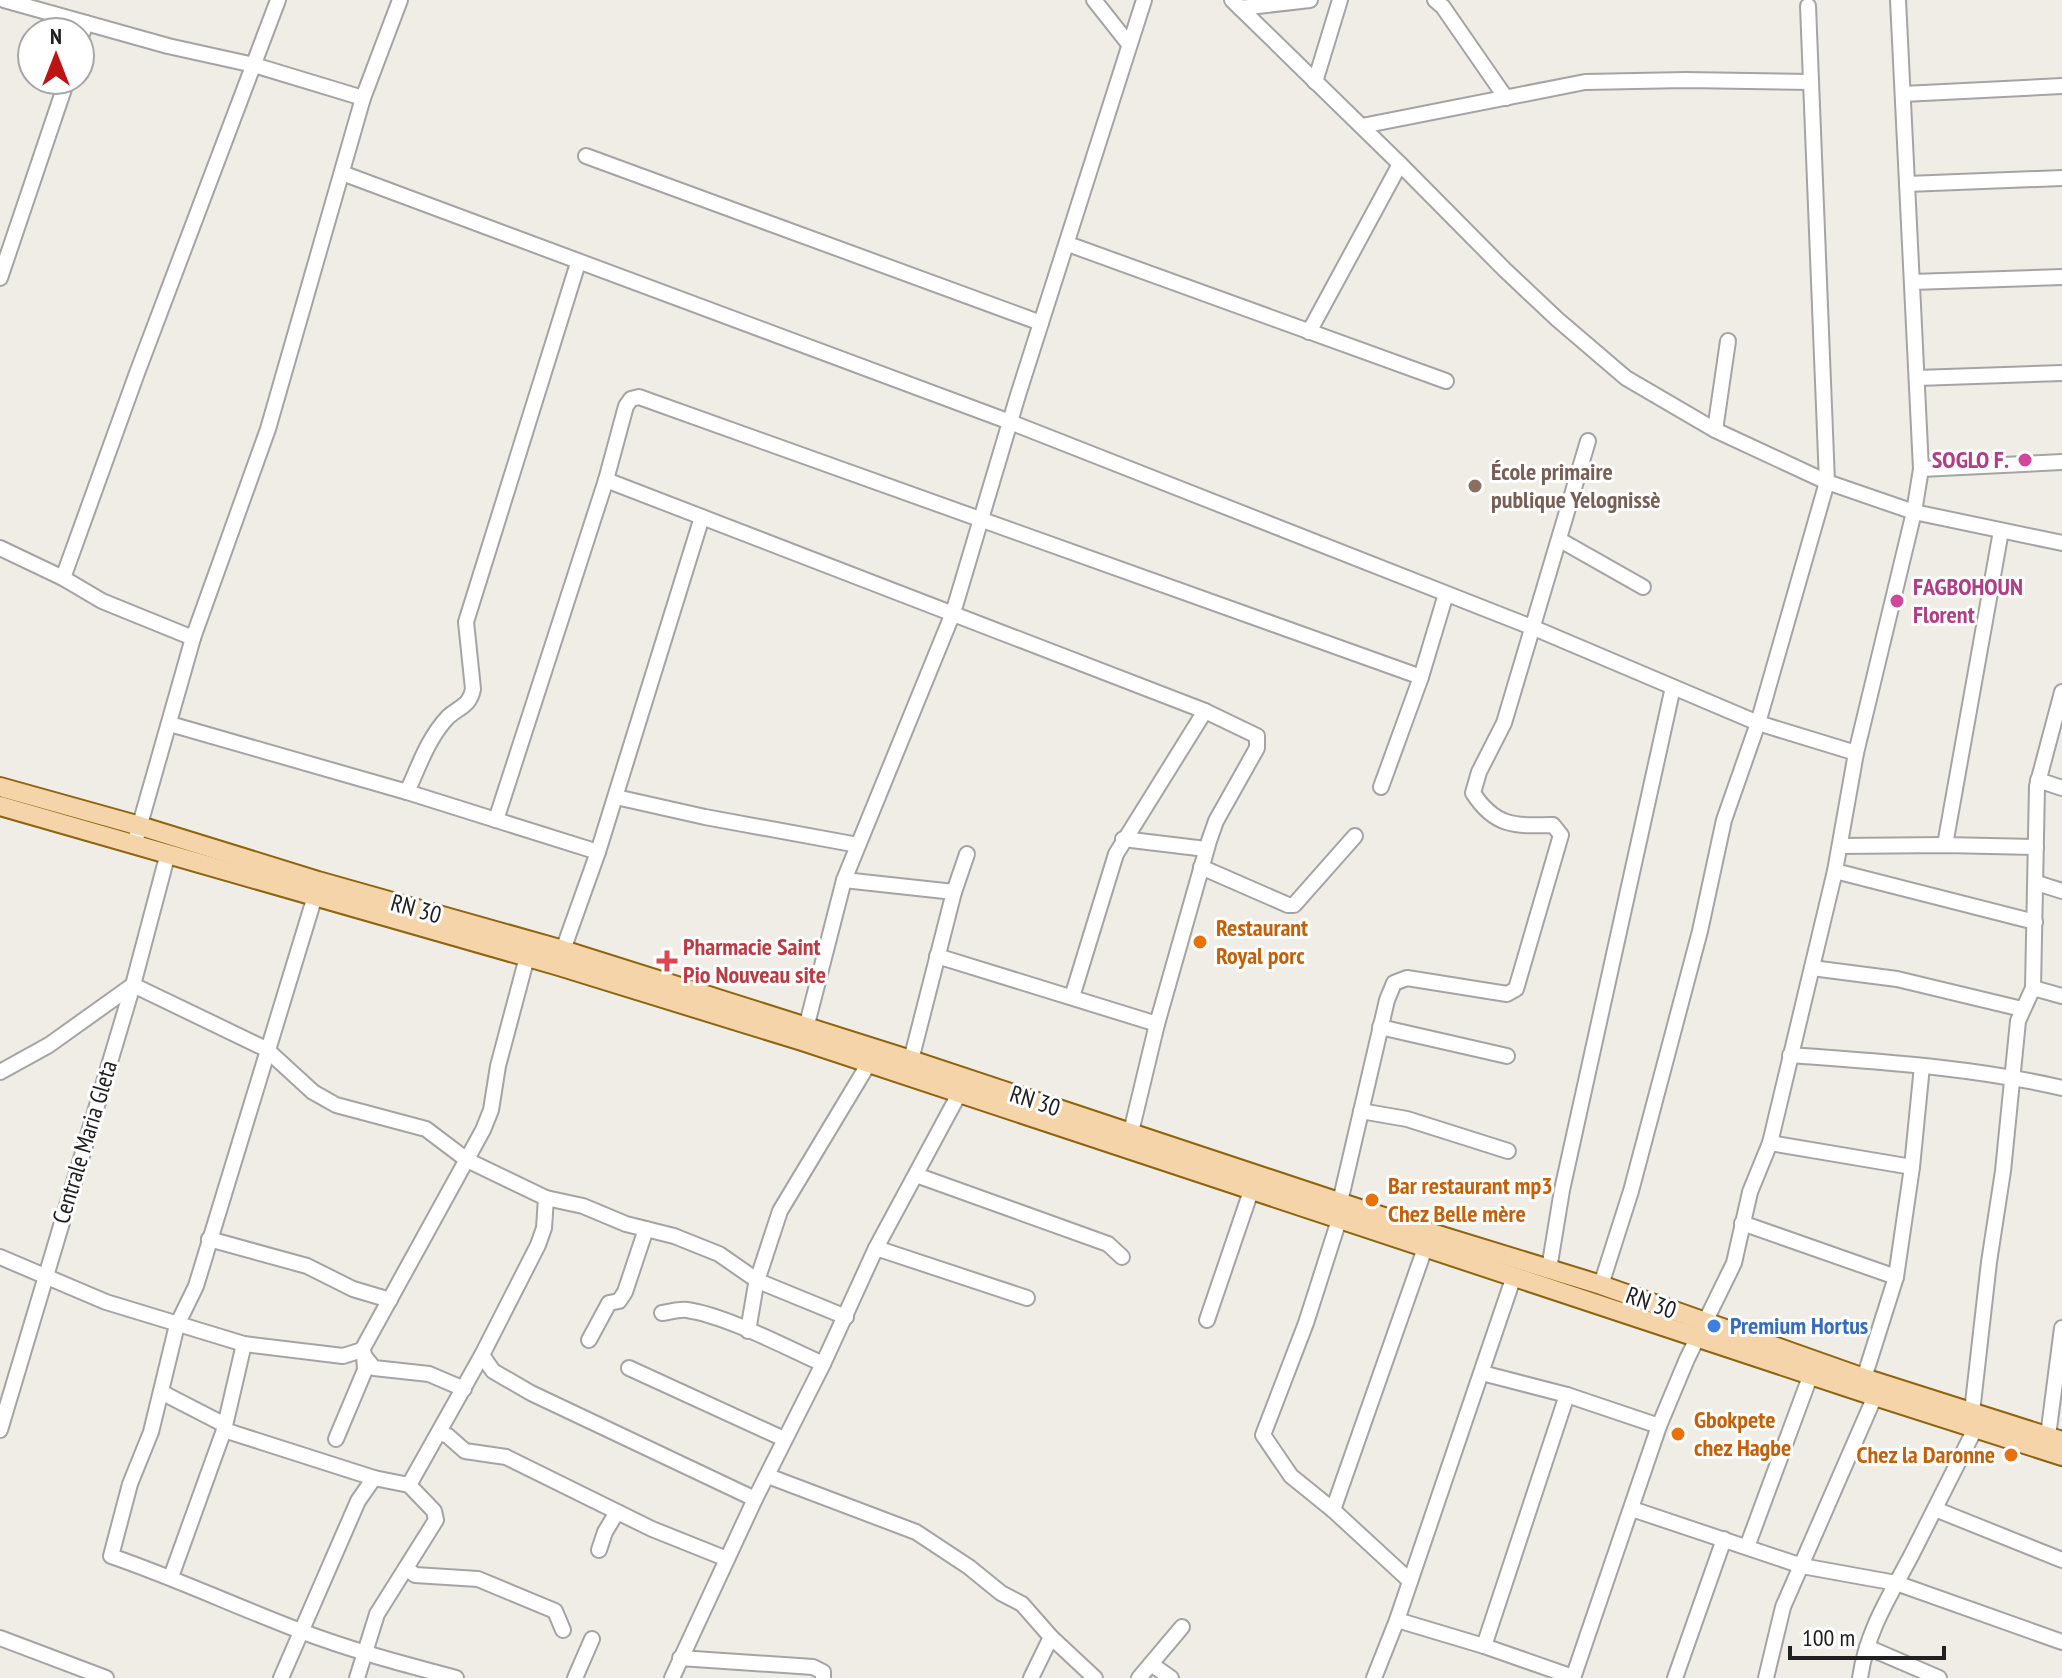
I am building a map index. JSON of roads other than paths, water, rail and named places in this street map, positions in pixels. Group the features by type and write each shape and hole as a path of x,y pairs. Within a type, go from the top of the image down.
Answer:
{"main road":[{"name":"RN 30","path":"0,787 138,834 168,853 527,957 869,1063 1251,1191 1340,1211 1601,1285 1701,1330 1875,1396 2055,1439"},
{"name":"RN 30","path":"0,806 138,834 563,950 1131,1132 1340,1211 1425,1248 1864,1378 2062,1456"}],"street":[{"path":"4,0 61,16"},
{"path":"63,578 278,0"},
{"path":"138,834 193,638 268,429 363,98 400,0"},
{"path":"1094,0 1128,43"},
{"path":"806,1028 844,880 953,613 1128,43 1144,0"},
{"path":"1236,4 1310,0"},
{"path":"1315,82 1340,0"},
{"path":"1435,0 1506,98"},
{"path":"1397,1620 1484,1646 1573,1678 1659,1426 1734,1263 1750,1192 1770,1143 1835,871 1856,753 1914,512 1921,469 1898,0"},
{"path":"1236,4 1504,269 1626,378 1715,430 1827,482 1914,512 2062,543"},
{"path":"1601,1285 1631,1191 1698,940 1724,820 1758,723 1827,482 1808,6"},
{"path":"96,26 254,65 363,98"},
{"path":"1362,126 1585,82 1811,82"},
{"path":"1903,94 2062,86"},
{"path":"0,278 62,96"},
{"path":"586,156 1041,323"},
{"path":"1309,332 1400,164"},
{"path":"342,173 1010,422 1534,628 1758,723 1856,753"},
{"path":"1907,184 2062,178"},
{"path":"1068,244 1446,381"},
{"path":"407,792 433,734 471,698 473,689 466,622 578,263"},
{"path":"1912,282 2062,277"},
{"path":"1715,430 1728,341"},
{"path":"1917,378 2062,373"},
{"path":"496,820 606,480 626,406 631,399 639,397 1421,677"},
{"path":"1410,1581 1291,1476 1263,1435 1306,1323 1340,1211 1380,1027 1394,983 1407,978 1507,994 1516,989 1561,835 1553,825 1515,826 1500,821 1483,808 1473,793 1479,772 1504,723 1588,441"},
{"path":"1921,469 2062,462"},
{"path":"606,480 1205,711 1258,739 1257,748 1216,821 1206,849 1157,1024 1131,1132"},
{"path":"563,950 616,797 702,517"},
{"path":"1945,845 2001,531"},
{"path":"1560,540 1643,587"},
{"path":"0,548 63,578 102,601 193,638"},
{"path":"1381,787 1421,677 1446,594"},
{"path":"1549,1269 1562,1190 1673,687"},
{"path":"1860,1678 1880,1611 1935,1509 1974,1420 1989,1262 2003,1171 2018,1021 2033,988 2038,780 2062,692"},
{"path":"1072,997 1123,839 1205,711"},
{"path":"170,724 407,792 598,852"},
{"path":"2038,780 2062,788"},
{"path":"616,797 858,845"},
{"path":"1201,867 1294,905 1355,836"},
{"path":"1123,839 1206,849"},
{"path":"1840,846 2036,847"},
{"name":"Centrale Maria Gleta","path":"0,1430 133,985 168,853"},
{"path":"911,1060 954,892 967,854"},
{"path":"1835,871 2035,922"},
{"path":"844,880 954,892"},
{"path":"2037,883 2062,891"},
{"path":"315,896 196,1286 177,1325 151,1432 130,1484 111,1556 365,1654 456,1678"},
{"path":"937,956 1157,1024"},
{"path":"336,1439 365,1370 364,1354 491,1110 498,1066 527,957"},
{"path":"1812,968 1897,979 2022,1009"},
{"path":"0,1072 49,1045 133,985 266,1049 313,1092 359,1113 426,1129 467,1160 546,1198 583,1206 674,1236 719,1254 758,1281 846,1317"},
{"path":"2033,988 2062,996"},
{"path":"1380,1027 1507,1056"},
{"path":"1790,1055 2012,1076 2062,1088"},
{"path":"748,1331 758,1281 780,1211 869,1063"},
{"path":"1864,1378 1896,1277 1912,1167 1922,1066"},
{"path":"672,1678 755,1499 846,1317 876,1248 959,1094"},
{"path":"1361,1111 1407,1119 1508,1151"},
{"path":"1770,1143 1912,1167"},
{"path":"916,1175 1108,1244 1122,1257"},
{"path":"1207,1320 1251,1191"},
{"path":"409,1485 464,1389 538,1245 544,1228 546,1198"},
{"path":"1742,1223 1896,1277"},
{"path":"589,1340 609,1303 619,1301 625,1292 646,1229"},
{"path":"209,1239 307,1266 353,1289 390,1300"},
{"path":"876,1248 1027,1298"},
{"path":"1333,1510 1425,1248"},
{"path":"0,1257 106,1302 244,1344 343,1356 364,1354"},
{"path":"1374,1678 1397,1620 1514,1276"},
{"path":"662,1313 685,1310 748,1331 823,1364"},
{"path":"2055,1439 2062,1328"},
{"path":"171,1577 225,1428 244,1344"},
{"path":"364,1354 374,1368 429,1374 464,1389"},
{"path":"482,1355 493,1371 531,1393 755,1499"},
{"path":"629,1368 784,1439"},
{"path":"1482,1373 1567,1395 1659,1426"},
{"path":"1747,1547 1811,1374"},
{"path":"161,1392 225,1428 374,1478 409,1485 434,1511 436,1520 377,1614 357,1678"},
{"path":"1484,1646 1567,1395"},
{"path":"1766,1678 1783,1607 1875,1396"},
{"path":"440,1433 465,1451 506,1457 617,1512 727,1559"},
{"path":"768,1476 916,1532 969,1567 1001,1593 1022,1604 1051,1637 1095,1678"},
{"path":"281,1678 358,1501 374,1478"},
{"path":"1632,1509 1802,1566 1896,1583 2062,1642"},
{"path":"1935,1509 2062,1560"},
{"path":"599,1550 617,1512"},
{"path":"1675,1678 1724,1539"},
{"path":"406,1568 415,1575 478,1579 555,1611 563,1630"},
{"path":"1139,1678 1182,1627"},
{"path":"1031,1678 1051,1637"},
{"path":"0,1638 106,1678"},
{"path":"575,1678 592,1639"},
{"path":"1867,1647 1939,1678"},
{"path":"680,1658 813,1667 823,1672 823,1678"},
{"path":"1151,1664 1171,1678"}],"place":[{"name":"SOGLO F.","path":"2025,460"},
{"name":"École primaire publique Yelognissè","path":"1475,486"},
{"name":"FAGBOHOUN Florent","path":"1897,601"},
{"name":"Restaurant Royal porc","path":"1200,942"},
{"name":"Pharmacie Saint Pio Nouveau site","path":"667,961"},
{"name":"Bar restaurant mp3 Chez Belle mère","path":"1372,1200"},
{"name":"Premium Hortus","path":"1714,1326"},
{"name":"Gbokpete chez Hagbe","path":"1678,1434"},
{"name":"Chez la Daronne","path":"2011,1455"}]}
